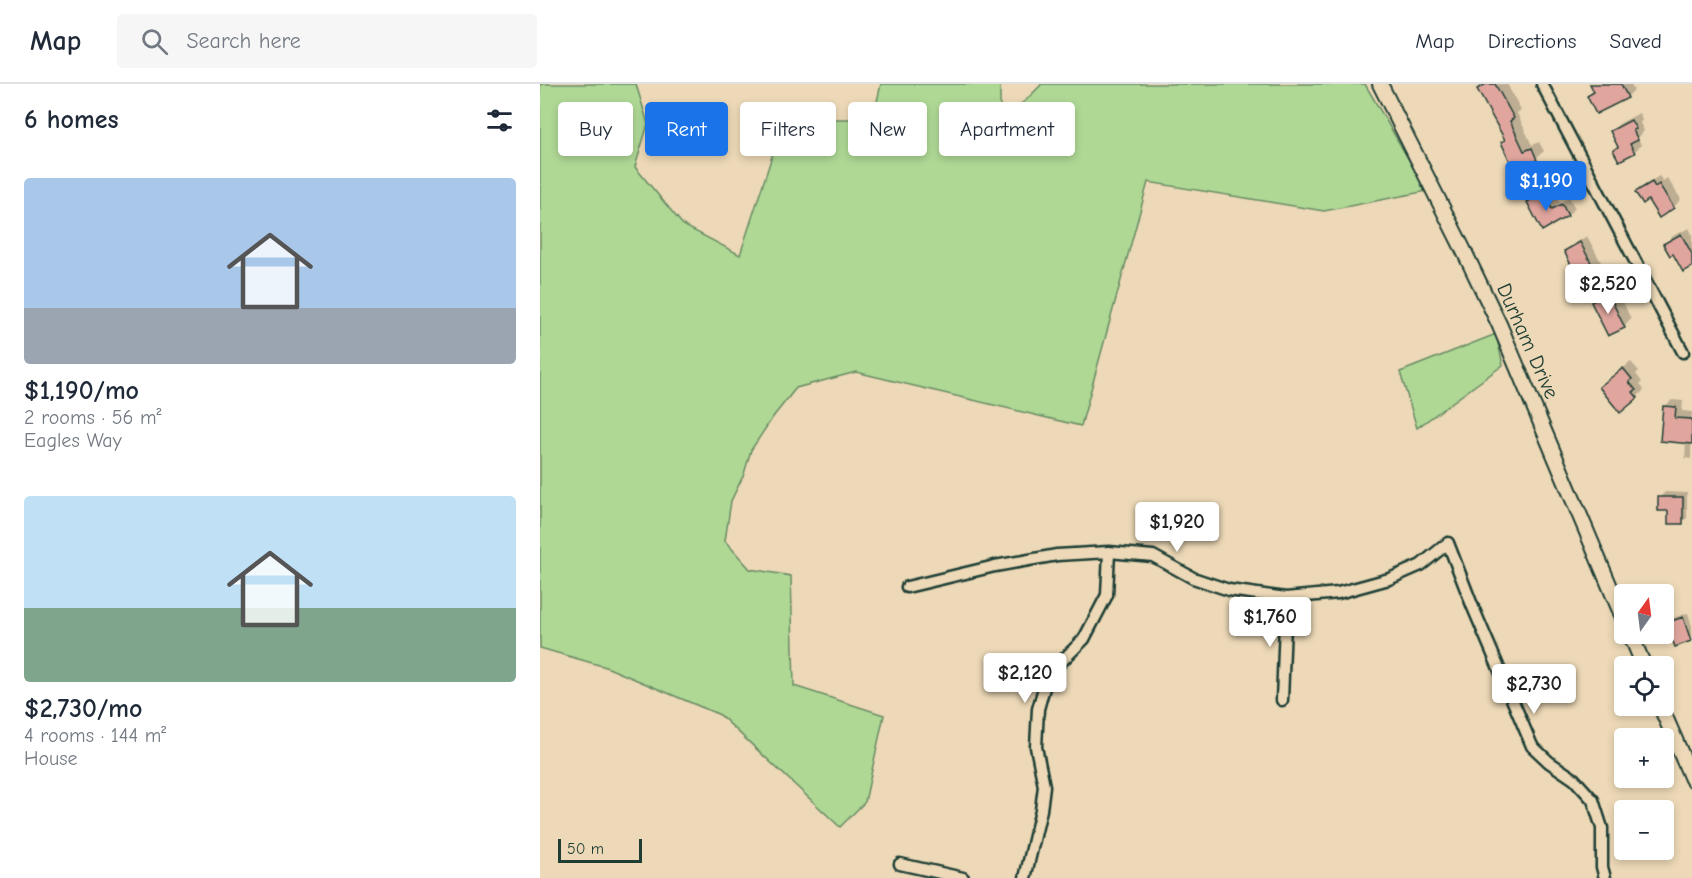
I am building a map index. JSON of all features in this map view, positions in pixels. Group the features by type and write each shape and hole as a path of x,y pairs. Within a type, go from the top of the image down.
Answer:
{"street":[{"name":"Durham Drive","path":"1380,84 1499,324 1614,596"},
{"path":"1542,84 1683,352"},
{"path":"907,587 1005,564 1057,555 1109,552 1153,556 1193,578 1228,590 1286,598 1338,593 1389,579 1421,565 1448,543 1532,746 1549,762 1574,779 1593,800 1602,828 1602,867 1605,878"},
{"path":"1025,878 1041,810 1044,786 1036,747 1038,709 1045,684 1055,668 1084,639 1107,595 1109,552"},
{"path":"1282,700 1286,598"},
{"path":"1665,716 1692,779"},
{"path":"900,864 963,878"}],"green space":[{"path":"540,84 636,84 645,114 645,134 635,167 683,225 740,255 772,156 836,156 836,119 848,119 848,156 927,156 927,102 877,102 881,84 1000,84 1000,102 939,102 939,156 1075,156 1075,102 1024,102 1041,84 1365,84 1427,191 1324,211 1148,182 1081,426 856,372 796,388 773,417 751,450 744,474 731,501 725,541 750,569 791,576 794,686 884,715 865,802 840,827 720,715 606,667 540,648"},
{"path":"1496,334 1503,365 1417,428 1400,372"}],"building":[{"path":"1486,84 1495,84 1514,118 1510,121 1524,151 1532,148 1537,160 1514,170 1501,142 1505,140 1477,89"},
{"path":"1590,84 1621,84 1628,98 1596,114 1587,96 1594,92"},
{"path":"1631,120 1638,140 1630,144 1635,153 1619,161 1613,150 1618,147 1610,131"},
{"path":"1652,182 1655,187 1659,184 1674,208 1659,218 1648,200 1643,204 1635,192"},
{"path":"1543,193 1552,209 1562,204 1568,216 1542,231 1527,202"},
{"path":"1681,234 1692,254 1692,267 1683,272 1673,254 1670,256 1663,244"},
{"path":"1580,242 1596,272 1579,281 1564,251"},
{"path":"1608,293 1625,328 1608,336 1591,302"},
{"path":"1623,368 1632,379 1629,382 1636,390 1633,392 1638,398 1620,413 1599,387"},
{"path":"1663,406 1676,407 1675,418 1692,419 1692,444 1660,441"},
{"path":"1658,497 1683,497 1683,524 1668,524 1668,511 1658,511"},
{"path":"1683,617 1691,641 1675,647 1674,620"}]}
